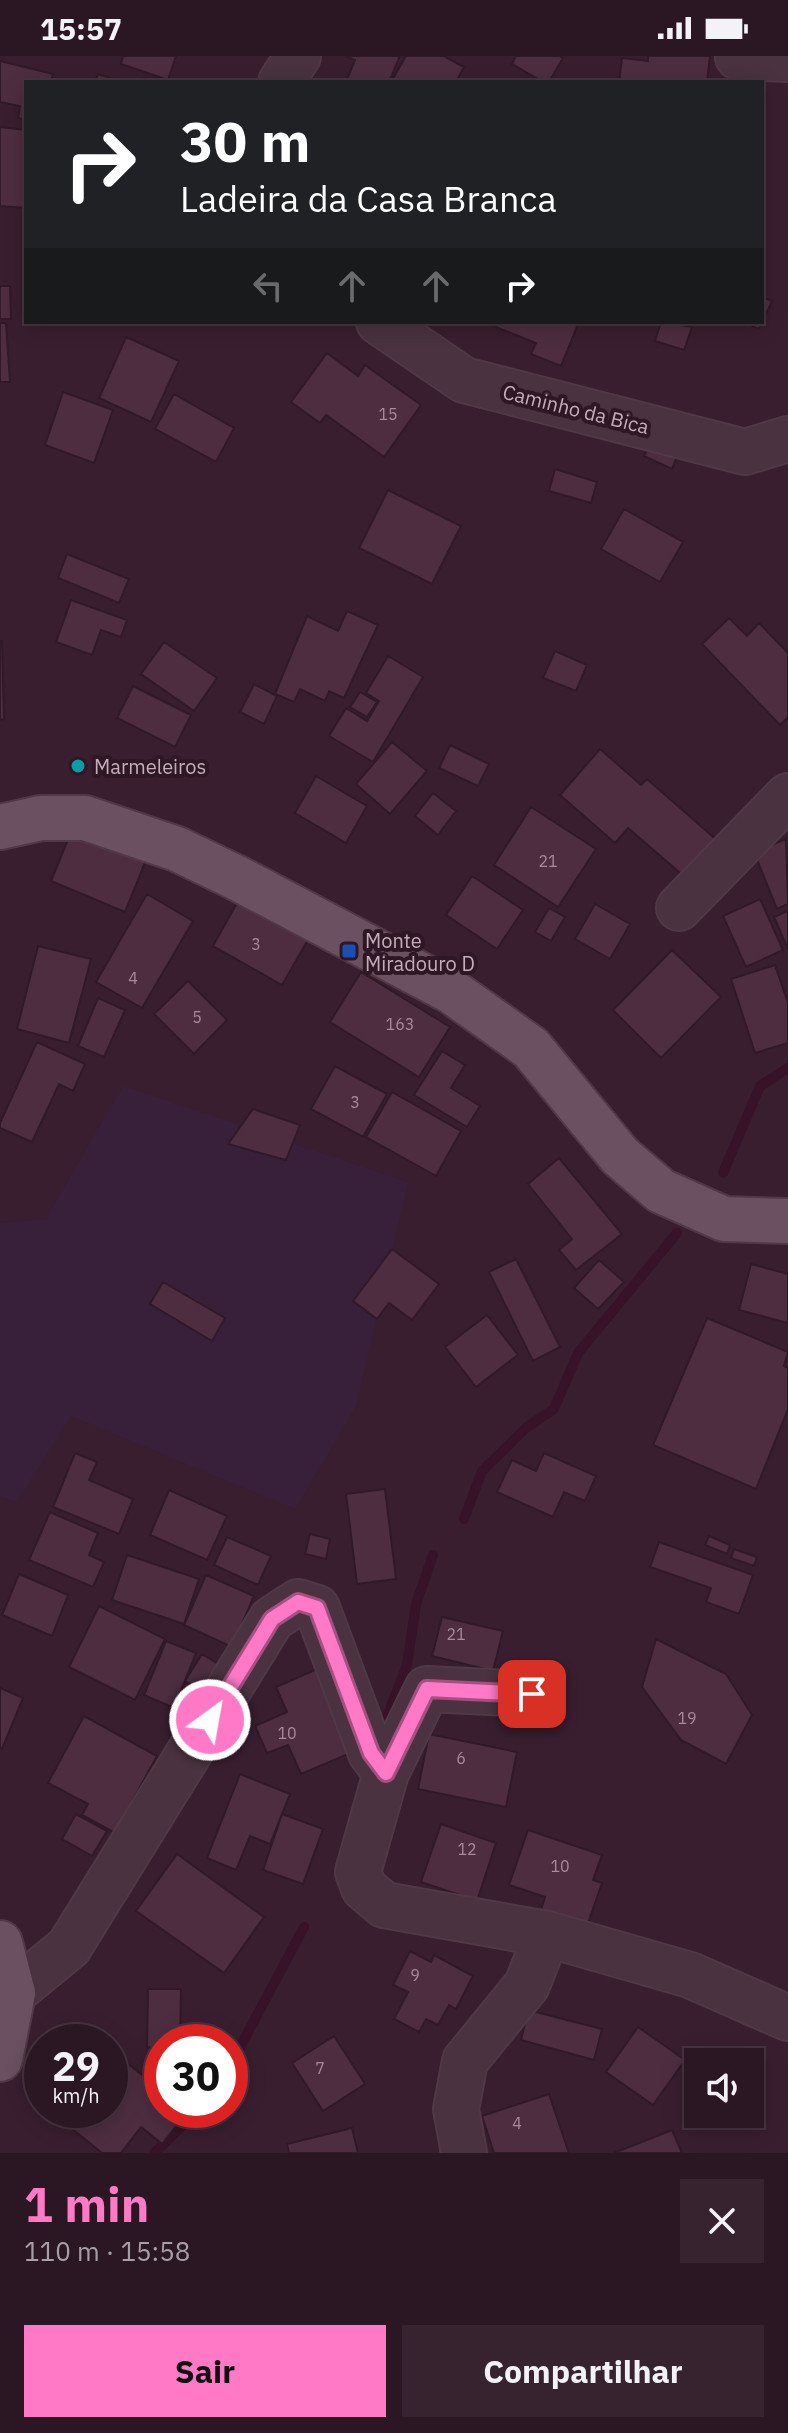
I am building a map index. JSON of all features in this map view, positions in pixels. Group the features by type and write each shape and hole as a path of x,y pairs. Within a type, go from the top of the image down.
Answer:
{"main road":[{"path":"0,827 41,818 85,818 177,849 237,878 451,991 531,1048 620,1156 661,1191 724,1219 788,1221"},
{"path":"0,1943 13,1993 0,2059"}],"street":[{"path":"282,80 298,56"},
{"path":"738,57 788,59"},
{"name":"Caminho da Bica","path":"382,324 464,380 745,452 788,439"},
{"path":"679,908 788,796"},
{"path":"13,1993 69,1947 272,1619 298,1602 317,1608 371,1753 386,1773"},
{"path":"532,1694 427,1689 386,1773 358,1872 364,1888 384,1905 547,1934 690,1975 788,2018"},
{"path":"464,2153 456,2109 465,2061 527,1985 547,1934"}],"shaded area":[{"path":"123,1086 408,1182 356,1406 295,1509 71,1416 17,1502 0,1496 0,1223 46,1219"}],"building":[{"path":"123,56 176,56 168,80 121,64"},
{"path":"345,56 400,56 390,80 347,80 355,60"},
{"path":"406,56 444,56 464,67 457,80 392,80"},
{"path":"516,56 563,58 550,80 540,80 512,64"},
{"path":"648,56 710,56 707,80 619,80 622,58 648,61"},
{"path":"0,61 53,74 52,80 24,80 24,120 18,118 20,106 0,102"},
{"path":"727,63 764,65 764,80 726,80"},
{"path":"98,74 116,80 96,80"},
{"path":"0,127 24,130 24,208 0,206"},
{"path":"0,286 10,286 11,319 0,319"},
{"path":"764,298 772,301 764,318"},
{"path":"0,323 6,323 10,382 0,382"},
{"path":"578,324 561,366 531,354 536,343 491,325"},
{"path":"660,324 692,327 684,350 655,341"},
{"path":"126,337 179,361 151,422 99,398"},
{"path":"327,353 358,376 365,365 421,405 384,457 326,415 320,423 291,402"},
{"path":"63,392 113,410 94,463 45,445"},
{"path":"174,394 234,428 216,462 155,429"},
{"path":"652,438 679,451 672,469 644,456"},
{"path":"555,469 597,482 591,503 549,491"},
{"path":"388,490 461,526 432,584 359,548"},
{"path":"624,509 683,542 660,582 601,549"},
{"path":"67,554 129,579 119,603 58,578"},
{"path":"71,600 127,620 121,637 101,630 92,655 56,642"},
{"path":"347,611 378,625 344,698 329,691 325,701 300,689 294,702 275,694 307,616 338,631"},
{"path":"729,618 747,636 759,623 788,653 788,717 780,725 702,644"},
{"path":"0,641 4,719 0,720"},
{"path":"164,642 217,678 194,711 141,674"},
{"path":"555,651 587,665 576,691 543,678"},
{"path":"388,656 423,677 373,762 329,736 346,708 367,721 379,701 366,693"},
{"path":"254,684 277,696 264,724 240,712"},
{"path":"133,686 191,715 175,747 117,718"},
{"path":"360,692 377,702 367,717 350,707"},
{"path":"392,742 427,771 390,814 356,784"},
{"path":"450,745 489,764 478,786 439,768"},
{"path":"600,749 641,785 647,779 719,842 687,879 628,828 615,843 560,795"},
{"path":"316,776 367,806 346,843 295,813"},
{"path":"433,793 456,811 438,835 415,816"},
{"path":"531,807 596,849 558,907 494,865"},
{"path":"76,820 150,850 125,912 51,881"},
{"path":"786,839 788,904 777,909 754,852"},
{"path":"472,876 523,910 497,949 446,915"},
{"path":"147,894 193,921 142,1008 96,982"},
{"path":"760,899 783,950 746,967 723,916"},
{"path":"238,901 308,940 282,985 213,946"},
{"path":"595,904 630,924 610,959 575,939"},
{"path":"549,908 565,917 551,941 535,932"},
{"path":"788,911 788,949 774,917"},
{"path":"38,946 91,959 69,1043 17,1029"},
{"path":"672,950 721,997 661,1058 613,1010"},
{"path":"775,965 788,1003 788,1043 755,1053 731,979"},
{"path":"361,972 450,1027 419,1077 330,1022"},
{"path":"188,981 227,1020 194,1054 154,1014"},
{"path":"98,998 125,1010 104,1057 78,1046"},
{"path":"37,1042 85,1064 73,1091 59,1084 32,1142 0,1128 0,1123"},
{"path":"442,1051 465,1065 451,1088 480,1106 467,1127 414,1095"},
{"path":"335,1066 387,1094 363,1137 311,1109"},
{"path":"392,1092 461,1131 436,1176 366,1137"},
{"path":"253,1109 300,1125 286,1160 228,1144"},
{"path":"559,1158 622,1234 576,1270 559,1250 572,1239 528,1184"},
{"path":"392,1249 439,1284 412,1320 389,1303 377,1319 353,1301"},
{"path":"516,1259 560,1347 533,1361 489,1272"},
{"path":"599,1260 624,1282 598,1309 574,1288"},
{"path":"751,1264 788,1274 788,1323 739,1310"},
{"path":"163,1282 225,1318 212,1341 150,1304"},
{"path":"487,1315 518,1355 476,1387 445,1347"},
{"path":"707,1318 788,1352 784,1366 788,1368 788,1409 756,1489 653,1445"},
{"path":"75,1453 97,1462 89,1480 133,1499 119,1534 53,1507"},
{"path":"544,1453 596,1476 585,1501 564,1492 553,1517 497,1492 512,1460 536,1471"},
{"path":"385,1489 396,1579 357,1584 346,1494"},
{"path":"169,1490 227,1516 207,1560 150,1535"},
{"path":"50,1512 98,1533 89,1555 104,1562 93,1587 29,1560"},
{"path":"310,1534 330,1539 326,1559 305,1554"},
{"path":"709,1536 730,1545 727,1554 705,1545"},
{"path":"227,1537 271,1556 258,1585 214,1565"},
{"path":"659,1542 753,1575 739,1614 706,1602 711,1588 650,1567"},
{"path":"734,1549 757,1557 754,1566 731,1558"},
{"path":"127,1555 199,1579 184,1624 112,1600"},
{"path":"19,1574 68,1595 52,1636 2,1615"},
{"path":"206,1575 254,1596 232,1647 184,1625"},
{"path":"99,1606 165,1639 135,1700 69,1667"},
{"path":"442,1617 503,1631 493,1671 432,1656"},
{"path":"656,1639 726,1674 752,1715 726,1764 681,1740 642,1687"},
{"path":"166,1641 196,1653 174,1708 144,1695"},
{"path":"202,1654 220,1665 203,1693 185,1681"},
{"path":"324,1666 360,1749 301,1774 288,1745 267,1753 255,1726 287,1712 276,1687"},
{"path":"0,1688 23,1698 2,1749 0,1748"},
{"path":"84,1716 157,1756 115,1833 82,1815 88,1804 48,1783"},
{"path":"429,1734 517,1752 506,1807 418,1789"},
{"path":"240,1774 290,1794 270,1844 250,1836 236,1870 207,1858"},
{"path":"76,1814 107,1831 92,1856 62,1839"},
{"path":"282,1814 323,1829 303,1884 263,1870"},
{"path":"441,1824 496,1843 477,1901 421,1882"},
{"path":"528,1830 602,1855 593,1880 602,1883 585,1932 539,1916 545,1897 509,1885"},
{"path":"177,1854 264,1917 224,1973 136,1911"},
{"path":"410,1951 431,1962 434,1955 473,1976 456,2009 449,2005 438,2025 426,2019 419,2032 394,2019 408,1992 393,1985"},
{"path":"148,1989 181,1989 180,2024 147,2024"},
{"path":"528,2010 602,2029 594,2060 521,2040"},
{"path":"638,2027 684,2059 653,2105 606,2072"},
{"path":"334,2036 365,2084 323,2111 292,2063"},
{"path":"128,2064 144,2076 144,2128 175,2128 162,2144 141,2127 121,2153 102,2153 71,2128 128,2128"},
{"path":"549,2094 569,2153 494,2153 482,2116"},
{"path":"352,2128 358,2153 289,2153 287,2144"},
{"path":"672,2130 682,2153 614,2153"}],"waterway":[{"path":"723,1173 760,1086 788,1068"},
{"path":"464,1519 482,1471 527,1427 554,1409 578,1353 677,1233"},
{"path":"384,1724 407,1665 416,1604 433,1555"},
{"path":"248,2032 304,1927"},
{"path":"154,2153 180,2128"}],"place":[{"name":"Marmeleiros","path":"78,766"},
{"name":"Monte Miradouro D","path":"349,951"}],"route":[{"path":"210,1720 272,1619 298,1602 317,1608 371,1753 386,1773 427,1689 532,1694"}]}
